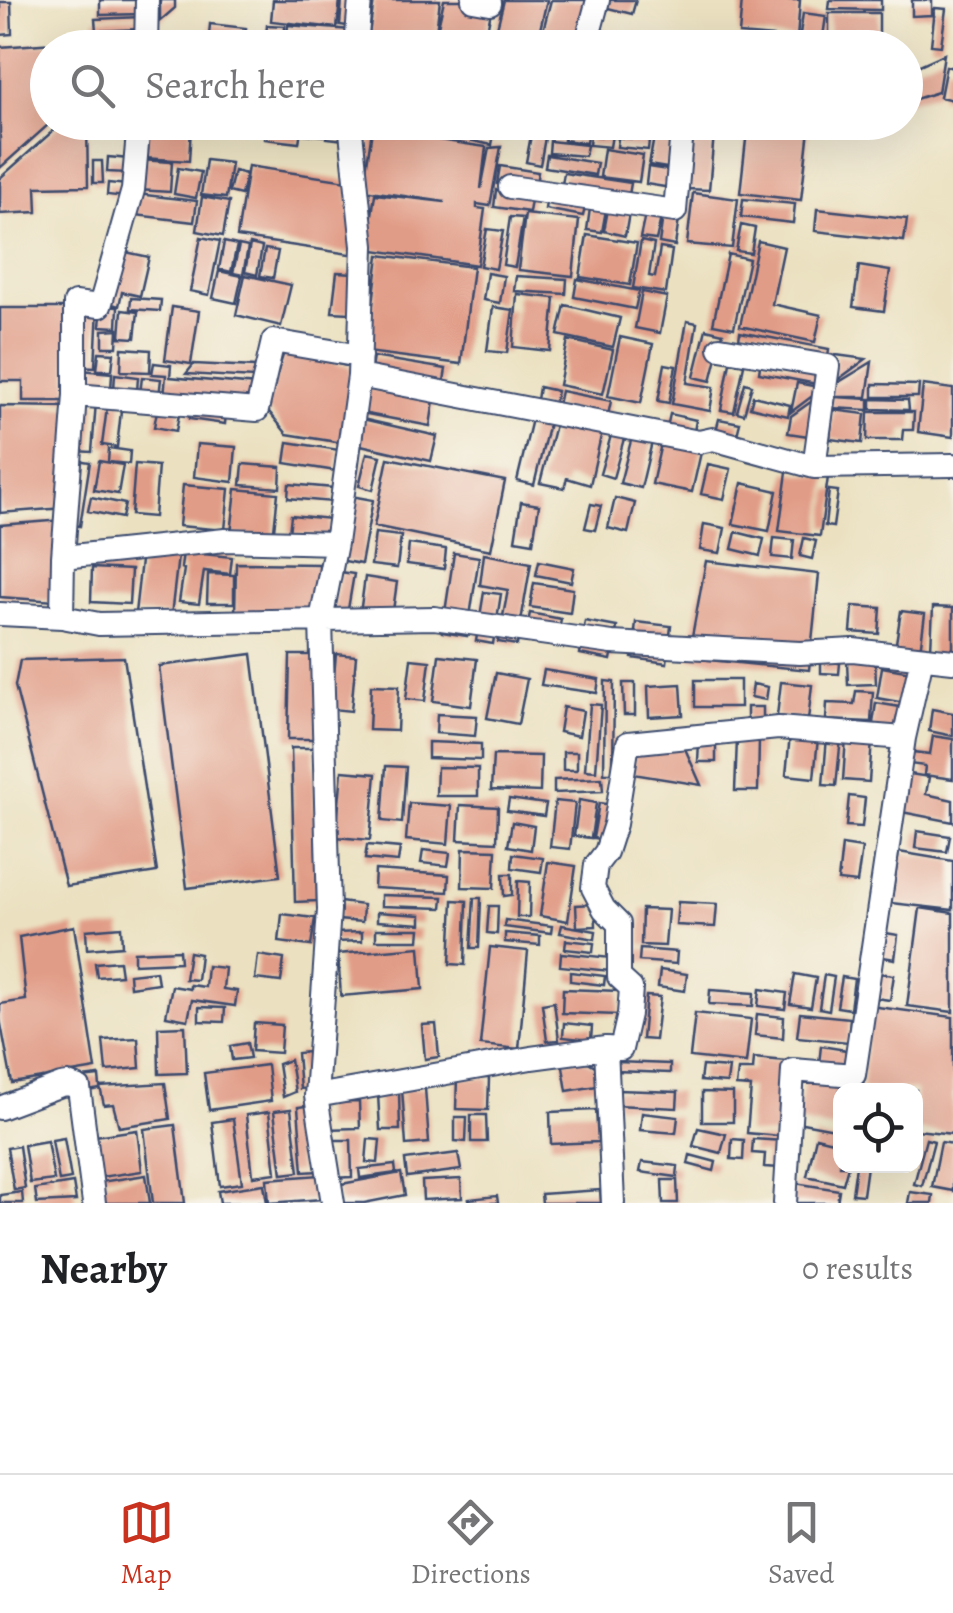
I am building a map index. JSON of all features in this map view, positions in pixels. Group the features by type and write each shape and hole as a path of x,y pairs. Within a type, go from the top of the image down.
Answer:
{"street":[{"path":"146,30 147,0"},
{"path":"358,30 360,0"},
{"path":"589,30 598,0"},
{"path":"62,617 75,396 75,302 100,306 133,190 138,140"},
{"path":"333,1203 316,1096 329,910 321,620 336,543 359,366 363,246 352,140"},
{"path":"510,187 674,211 681,140"},
{"path":"75,396 258,410 273,341 359,366 698,442 713,440 814,467 953,465"},
{"path":"720,348 828,366 814,467"},
{"path":"63,557 225,540 336,543"},
{"path":"0,614 62,617 98,624 434,618 612,643 800,653 853,650 953,661"},
{"path":"785,1203 793,1070 854,1076 904,738 922,658"},
{"path":"316,1096 531,1058 621,1049 630,988 619,978 618,924 604,909 594,888 596,865 606,852 616,824 628,742 778,728 904,738"},
{"path":"606,1048 612,1203"},
{"path":"0,1108 60,1086 78,1088 94,1203"}],"building":[{"path":"100,0 142,0 142,14 100,15"},
{"path":"160,0 175,0 175,8 160,21"},
{"path":"273,0 340,0 337,28 271,21"},
{"path":"342,0 357,0 354,27 340,25"},
{"path":"374,0 440,0 436,30 370,30"},
{"path":"444,0 492,6 487,30 437,30"},
{"path":"504,0 547,0 540,30 496,30"},
{"path":"551,0 590,0 582,30 543,30"},
{"path":"605,0 636,0 632,14 604,7"},
{"path":"742,0 800,0 798,30 739,30"},
{"path":"830,0 881,0 881,10 829,9"},
{"path":"912,0 932,0 932,15 912,16"},
{"path":"0,2 11,2 12,34 0,35"},
{"path":"935,8 946,9 941,46 931,45"},
{"path":"803,13 826,16 824,30 801,30"},
{"path":"829,13 879,13 879,30 829,30"},
{"path":"141,17 141,29 96,30 95,19"},
{"path":"210,24 246,28 246,30 210,30"},
{"path":"267,25 285,26 285,30 267,30"},
{"path":"288,25 351,30 288,30"},
{"path":"30,45 31,140 0,168 0,47"},
{"path":"944,54 938,92 923,97 923,63"},
{"path":"946,66 953,68 953,100 940,97"},
{"path":"43,140 87,140 88,186 36,187 37,212 0,214 0,178"},
{"path":"144,140 190,140 189,161 143,158"},
{"path":"370,140 439,140 486,147 481,189 489,148 501,147 490,206 477,204 477,208 485,209 477,265 367,249 375,194 445,202 363,190"},
{"path":"530,140 545,140 540,165 526,162"},
{"path":"590,140 611,140 610,147 589,145"},
{"path":"618,140 649,140 648,150 617,147"},
{"path":"653,140 672,140 667,168 649,165"},
{"path":"692,140 713,140 709,190 688,189"},
{"path":"746,140 808,140 801,200 740,193"},
{"path":"550,141 587,145 585,156 549,153"},
{"path":"604,149 643,155 639,182 600,177"},
{"path":"547,155 597,163 595,175 545,167"},
{"path":"108,157 129,159 128,173 107,172"},
{"path":"140,160 172,162 170,192 138,190"},
{"path":"206,160 231,163 226,198 201,195"},
{"path":"93,161 102,161 103,183 93,183"},
{"path":"248,166 347,181 356,255 237,237"},
{"path":"500,166 538,172 535,189 497,184"},
{"path":"648,167 674,171 671,188 646,184"},
{"path":"178,168 201,172 196,198 174,194"},
{"path":"234,171 246,174 241,195 229,192"},
{"path":"564,173 631,183 628,201 562,184"},
{"path":"108,183 128,185 126,197 107,195"},
{"path":"496,190 532,195 529,212 494,207"},
{"path":"693,193 738,199 732,248 687,244"},
{"path":"137,194 197,201 194,222 135,215"},
{"path":"547,195 586,203 583,216 545,209"},
{"path":"202,197 229,202 223,236 197,231"},
{"path":"743,199 795,204 793,223 741,217"},
{"path":"591,201 607,204 602,232 587,230"},
{"path":"609,204 630,208 625,236 604,231"},
{"path":"817,209 907,219 904,241 815,231"},
{"path":"646,210 662,213 656,240 640,238"},
{"path":"525,214 579,220 573,276 518,270"},
{"path":"663,216 679,219 675,246 659,243"},
{"path":"510,217 523,218 515,267 503,265"},
{"path":"741,225 755,228 751,253 736,251"},
{"path":"487,229 503,231 496,269 480,266"},
{"path":"587,235 637,243 630,285 580,277"},
{"path":"201,237 220,241 209,295 190,291"},
{"path":"641,241 654,244 649,276 655,277 660,248 672,250 666,293 633,288"},
{"path":"758,241 784,247 772,304 821,315 815,342 740,326"},
{"path":"224,242 237,245 231,272 219,269"},
{"path":"250,244 262,247 257,275 245,272"},
{"path":"239,245 248,247 243,275 233,273"},
{"path":"265,249 278,251 273,278 260,276"},
{"path":"121,251 149,257 140,296 122,292 119,306 105,302"},
{"path":"728,254 749,259 734,328 713,324"},
{"path":"379,255 473,267 461,364 367,352"},
{"path":"859,266 890,271 884,311 853,307"},
{"path":"219,271 242,276 236,303 213,298"},
{"path":"337,272 354,273 350,313 332,312"},
{"path":"487,273 504,276 500,303 483,300"},
{"path":"245,275 291,285 281,326 236,315"},
{"path":"516,276 567,279 566,294 514,291"},
{"path":"577,279 639,291 635,309 574,297"},
{"path":"642,292 667,297 660,333 635,328"},
{"path":"517,294 555,298 550,351 513,347"},
{"path":"131,298 161,300 160,311 130,309"},
{"path":"565,305 620,318 613,347 558,335"},
{"path":"102,306 118,307 117,327 100,326"},
{"path":"82,307 98,307 95,367 79,366"},
{"path":"172,307 199,311 191,364 165,360"},
{"path":"493,307 513,310 507,353 487,351"},
{"path":"0,308 69,308 68,401 23,401 23,381 0,381"},
{"path":"122,310 138,312 135,338 120,337"},
{"path":"687,321 697,323 687,383 714,387 710,411 672,404"},
{"path":"118,329 117,347 103,347 103,330"},
{"path":"706,329 723,333 711,381 694,377"},
{"path":"740,332 829,349 827,363 738,347"},
{"path":"620,337 653,344 641,403 608,396"},
{"path":"568,340 613,350 603,394 559,385"},
{"path":"122,348 151,350 150,372 121,371"},
{"path":"99,352 114,353 112,370 97,370"},
{"path":"284,352 351,367 343,443 287,434 266,408"},
{"path":"836,355 866,359 832,384"},
{"path":"373,357 446,369 443,387 370,375"},
{"path":"761,359 824,370 822,385 759,373"},
{"path":"730,362 744,365 734,412 721,410"},
{"path":"872,362 867,397 835,397 869,399 869,410 831,408 831,387"},
{"path":"154,363 171,365 170,377 256,385 254,405 164,397 166,375 152,374"},
{"path":"194,364 255,367 254,378 186,374"},
{"path":"665,364 676,366 669,403 658,401"},
{"path":"81,370 112,373 111,390 79,386"},
{"path":"115,374 138,377 137,392 114,390"},
{"path":"142,377 161,379 159,396 140,394"},
{"path":"745,383 752,385 744,414 737,412"},
{"path":"797,383 823,388 791,412"},
{"path":"873,384 919,385 918,397 873,397"},
{"path":"923,385 953,389 953,437 918,432"},
{"path":"539,387 557,391 553,410 536,406"},
{"path":"367,388 434,400 430,426 362,413"},
{"path":"561,391 611,401 607,420 557,409"},
{"path":"822,394 815,437 788,433 791,416"},
{"path":"753,396 790,405 788,416 750,407"},
{"path":"871,399 908,400 909,410 871,409"},
{"path":"79,400 96,402 92,452 75,451"},
{"path":"108,400 122,402 117,447 102,445"},
{"path":"158,405 180,409 176,431 154,427"},
{"path":"0,406 71,407 64,508 0,513"},
{"path":"190,407 226,412 225,424 189,419"},
{"path":"833,410 865,414 862,443 830,439"},
{"path":"868,412 914,412 913,430 903,430 902,440 867,440"},
{"path":"670,414 696,420 693,438 666,432"},
{"path":"557,417 603,427 590,485 567,478 564,488 540,483"},
{"path":"358,418 437,436 431,461 352,443"},
{"path":"532,419 549,423 534,485 517,481"},
{"path":"719,419 740,423 736,439 715,435"},
{"path":"612,432 625,435 613,478 600,474"},
{"path":"632,437 652,442 641,488 620,483"},
{"path":"662,439 702,448 692,492 652,484"},
{"path":"288,442 339,450 336,471 285,463"},
{"path":"197,444 236,447 233,482 194,477"},
{"path":"109,448 130,451 129,464 108,462"},
{"path":"367,453 381,456 373,490 359,486"},
{"path":"388,458 505,481 491,550 374,526"},
{"path":"77,460 90,462 80,526 67,524"},
{"path":"99,461 123,465 118,494 94,490"},
{"path":"135,464 158,466 154,517 131,515"},
{"path":"243,464 281,467 280,488 241,485"},
{"path":"708,464 731,469 724,499 701,494"},
{"path":"787,472 828,477 820,536 779,531"},
{"path":"742,483 777,491 769,531 733,524"},
{"path":"289,484 333,488 332,502 288,498"},
{"path":"183,485 229,489 225,530 179,526"},
{"path":"236,489 278,493 273,539 231,534"},
{"path":"829,490 838,491 833,527 825,526"},
{"path":"351,496 373,500 361,564 339,560"},
{"path":"91,497 125,504 122,518 88,511"},
{"path":"615,498 635,503 628,533 608,528"},
{"path":"521,502 539,505 533,543 515,540"},
{"path":"591,504 601,506 595,530 585,528"},
{"path":"291,515 331,519 329,537 289,533"},
{"path":"63,520 55,601 0,597 0,525"},
{"path":"704,524 725,528 720,553 700,550"},
{"path":"736,532 764,539 760,556 732,549"},
{"path":"375,533 401,536 397,568 371,565"},
{"path":"774,538 794,540 792,559 772,557"},
{"path":"804,538 816,541 812,559 800,556"},
{"path":"409,544 446,549 444,569 407,564"},
{"path":"142,552 178,556 171,616 135,613"},
{"path":"183,552 232,557 230,574 204,571 199,604 179,602"},
{"path":"454,553 479,557 467,636 442,632"},
{"path":"484,554 531,563 517,645 498,642 508,590 480,585"},
{"path":"539,561 574,568 571,582 536,575"},
{"path":"706,561 819,574 809,670 688,658"},
{"path":"236,563 319,564 319,617 235,616"},
{"path":"92,568 131,570 129,604 91,602"},
{"path":"340,572 354,574 347,615 333,613"},
{"path":"208,574 234,575 234,603 207,603"},
{"path":"365,577 397,582 391,625 359,621"},
{"path":"534,583 573,589 570,613 530,607"},
{"path":"484,592 501,594 493,644 476,641"},
{"path":"853,606 881,608 879,634 851,632"},
{"path":"933,607 953,608 953,671 930,670"},
{"path":"901,611 925,614 918,666 893,662"},
{"path":"530,613 561,619 556,643 525,637"},
{"path":"585,621 617,627 611,660 580,654"},
{"path":"636,622 671,626 667,663 632,658"},
{"path":"252,654 280,876 187,888 159,666"},
{"path":"336,654 356,656 351,711 331,709"},
{"path":"290,655 320,655 318,739 288,739"},
{"path":"439,655 477,659 471,706 433,701"},
{"path":"124,657 157,872 66,886 15,686 20,660"},
{"path":"411,659 430,661 425,701 406,699"},
{"path":"875,660 876,684 848,685 847,661"},
{"path":"821,662 840,663 839,674 821,673"},
{"path":"882,667 911,672 905,703 877,698"},
{"path":"544,670 599,679 597,693 541,685"},
{"path":"496,673 527,679 518,724 487,718"},
{"path":"695,680 740,680 740,707 695,707"},
{"path":"605,681 614,682 613,773 604,773"},
{"path":"781,682 812,685 808,720 777,716"},
{"path":"623,683 635,683 635,715 624,715"},
{"path":"681,684 683,715 649,717 648,686"},
{"path":"753,684 768,687 766,700 751,697"},
{"path":"371,685 399,686 397,731 369,730"},
{"path":"856,691 873,692 871,722 826,720 827,703 854,704"},
{"path":"876,703 906,708 902,735 872,730"},
{"path":"590,704 601,705 596,771 585,770"},
{"path":"563,707 583,711 579,736 559,732"},
{"path":"747,707 763,707 763,721 747,721"},
{"path":"932,709 953,713 953,736 929,731"},
{"path":"437,714 477,716 475,736 436,733"},
{"path":"790,735 818,738 814,778 786,775"},
{"path":"933,736 953,739 953,779 924,775 925,766 902,763 904,751 930,754"},
{"path":"827,737 841,738 836,786 823,785"},
{"path":"846,738 872,740 869,782 843,780"},
{"path":"737,739 759,739 758,791 735,791"},
{"path":"699,741 716,741 716,762 698,762"},
{"path":"428,742 481,744 481,760 428,758"},
{"path":"683,744 701,785 633,774 634,751"},
{"path":"291,748 314,748 317,901 295,902"},
{"path":"563,752 577,752 577,770 563,770"},
{"path":"493,755 541,756 540,792 491,790"},
{"path":"386,766 406,767 402,823 382,821"},
{"path":"437,767 478,768 478,796 436,796"},
{"path":"342,771 376,774 370,840 336,837"},
{"path":"910,774 929,777 926,794 953,800 953,822 902,812"},
{"path":"602,778 603,791 554,793 554,780"},
{"path":"849,796 865,798 862,827 846,826"},
{"path":"509,799 546,804 544,816 507,811"},
{"path":"579,800 596,803 591,838 574,836"},
{"path":"555,801 575,803 570,849 550,847"},
{"path":"409,803 451,806 448,844 406,840"},
{"path":"599,803 612,805 606,840 593,838"},
{"path":"460,805 498,807 497,842 458,840"},
{"path":"512,822 534,826 531,850 508,846"},
{"path":"917,831 950,836 947,852 915,848"},
{"path":"367,845 400,848 398,862 365,859"},
{"path":"842,845 862,848 857,883 838,881"},
{"path":"463,849 496,850 494,888 462,887"},
{"path":"423,850 450,853 448,866 421,863"},
{"path":"899,852 953,861 953,910 891,903"},
{"path":"513,854 543,858 541,872 512,868"},
{"path":"548,862 576,866 568,921 540,916"},
{"path":"375,870 449,875 448,892 374,888"},
{"path":"503,874 512,874 512,895 504,896"},
{"path":"518,881 530,882 529,917 517,917"},
{"path":"381,895 443,897 442,908 381,906"},
{"path":"474,898 481,898 479,948 471,948"},
{"path":"453,900 467,901 465,965 450,964"},
{"path":"340,902 363,905 362,922 338,920"},
{"path":"678,902 717,904 715,927 676,925"},
{"path":"595,904 596,926 577,927 576,905"},
{"path":"489,906 498,906 497,934 487,933"},
{"path":"920,908 953,913 953,1012 907,1006"},
{"path":"642,909 668,910 665,946 641,945"},
{"path":"377,912 421,915 421,924 377,921"},
{"path":"282,914 315,918 311,946 279,942"},
{"path":"505,920 552,926 551,933 504,927"},
{"path":"562,925 596,931 595,939 560,933"},
{"path":"74,926 96,1069 12,1083 0,1004 26,1000 19,937"},
{"path":"121,927 122,946 87,949 86,930"},
{"path":"376,929 420,929 419,940 376,940"},
{"path":"362,932 362,941 334,942 334,933"},
{"path":"880,932 898,935 895,959 877,956"},
{"path":"505,933 540,936 540,945 505,942"},
{"path":"566,940 594,943 593,952 565,949"},
{"path":"420,947 423,989 341,996 338,954"},
{"path":"490,947 528,951 519,1049 480,1045"},
{"path":"640,949 677,952 676,964 639,961"},
{"path":"179,950 180,962 134,964 134,952"},
{"path":"189,952 200,954 197,980 185,979"},
{"path":"561,953 612,958 610,971 560,966"},
{"path":"258,955 284,959 281,982 255,979"},
{"path":"119,961 121,975 97,977 95,963"},
{"path":"207,966 225,968 223,989 237,991 235,1006 192,1000 188,1020 166,1016 172,986 205,987"},
{"path":"660,970 687,974 685,991 658,987"},
{"path":"156,971 158,983 130,987 129,974"},
{"path":"570,972 605,976 604,985 570,981"},
{"path":"872,972 894,975 890,1000 868,997"},
{"path":"795,974 816,978 811,1007 790,1004"},
{"path":"824,975 834,977 829,1010 819,1008"},
{"path":"842,977 854,979 850,1009 837,1007"},
{"path":"563,989 620,991 619,1015 562,1013"},
{"path":"760,989 787,993 785,1009 758,1006"},
{"path":"710,990 754,993 753,1006 709,1004"},
{"path":"646,996 660,997 655,1040 642,1039"},
{"path":"554,1002 559,1040 547,1041 542,1004"},
{"path":"870,1006 953,1017 953,1134 923,1131 923,1083 863,1083"},
{"path":"199,1007 225,1008 224,1022 199,1021"},
{"path":"695,1013 751,1019 746,1063 690,1057"},
{"path":"800,1013 850,1018 848,1042 797,1037"},
{"path":"757,1014 784,1017 783,1038 755,1035"},
{"path":"254,1023 282,1025 280,1053 252,1051"},
{"path":"564,1023 592,1026 591,1040 563,1037"},
{"path":"436,1024 439,1057 425,1059 422,1025"},
{"path":"185,1026 187,1073 159,1074 158,1027"},
{"path":"138,1038 140,1068 106,1071 103,1040"},
{"path":"247,1043 250,1058 232,1060 230,1046"},
{"path":"821,1046 846,1050 844,1068 819,1064"},
{"path":"307,1052 310,1088 300,1089 297,1053"},
{"path":"754,1058 786,1061 779,1136 747,1133 751,1087 736,1086 738,1070 753,1070"},
{"path":"583,1059 600,1069 603,1085 567,1091 562,1061"},
{"path":"290,1060 295,1092 283,1097 278,1064"},
{"path":"616,1062 670,1064 670,1073 615,1071"},
{"path":"267,1065 271,1101 209,1110 204,1073"},
{"path":"702,1066 729,1068 727,1083 700,1081"},
{"path":"99,1076 100,1089 82,1092 81,1078"},
{"path":"457,1078 489,1078 488,1110 456,1109"},
{"path":"805,1079 833,1084 833,1129 797,1122"},
{"path":"165,1083 170,1119 119,1127 113,1104 104,1105 100,1087"},
{"path":"425,1088 429,1143 406,1145 402,1089"},
{"path":"617,1090 678,1092 677,1108 616,1105"},
{"path":"702,1092 733,1093 733,1122 702,1122"},
{"path":"399,1093 400,1130 380,1130 378,1094"},
{"path":"359,1102 360,1128 324,1129 323,1103"},
{"path":"313,1105 319,1171 303,1172 298,1107"},
{"path":"291,1109 299,1172 282,1174 274,1111"},
{"path":"596,1110 598,1142 551,1144 550,1112"},
{"path":"269,1112 276,1173 253,1176 246,1115"},
{"path":"642,1113 678,1117 676,1133 640,1130"},
{"path":"471,1115 486,1115 487,1142 471,1142"},
{"path":"455,1117 467,1117 466,1142 455,1141"},
{"path":"233,1119 242,1183 220,1186 212,1122"},
{"path":"175,1125 185,1203 153,1203 144,1129"},
{"path":"698,1128 726,1134 721,1153 693,1146"},
{"path":"137,1130 142,1171 94,1178 88,1137"},
{"path":"816,1137 833,1141 833,1173 846,1173 843,1184 807,1176"},
{"path":"64,1138 71,1179 59,1181 52,1140"},
{"path":"368,1139 380,1140 378,1163 366,1162"},
{"path":"732,1139 744,1140 743,1160 731,1159"},
{"path":"753,1139 783,1141 781,1168 764,1167 765,1154 752,1153"},
{"path":"926,1139 934,1141 922,1186 914,1184 917,1173 923,1173"},
{"path":"331,1140 351,1140 352,1177 332,1178"},
{"path":"47,1141 54,1180 30,1183 24,1145"},
{"path":"941,1142 953,1144 953,1191 932,1187"},
{"path":"19,1146 25,1188 14,1190 7,1148"},
{"path":"458,1153 461,1170 407,1177 405,1160"},
{"path":"690,1155 716,1162 714,1171 688,1164"},
{"path":"642,1162 678,1166 677,1177 640,1172"},
{"path":"395,1165 396,1173 360,1178 359,1169"},
{"path":"401,1173 405,1195 340,1203 336,1185"},
{"path":"855,1173 866,1173 863,1195 852,1194"},
{"path":"146,1175 150,1203 97,1203 94,1183"},
{"path":"320,1175 322,1199 269,1203 267,1179"},
{"path":"461,1179 462,1198 423,1200 422,1181"},
{"path":"662,1180 677,1180 678,1203 663,1203"},
{"path":"73,1183 76,1201 37,1203 35,1189"},
{"path":"795,1183 839,1190 837,1203 792,1203"},
{"path":"264,1184 267,1203 220,1203 218,1191"},
{"path":"600,1190 601,1203 542,1203 541,1194"},
{"path":"22,1192 23,1203 0,1203 0,1195"},
{"path":"910,1192 933,1195 932,1203 908,1203"},
{"path":"497,1196 498,1203 470,1203 469,1199"}]}
